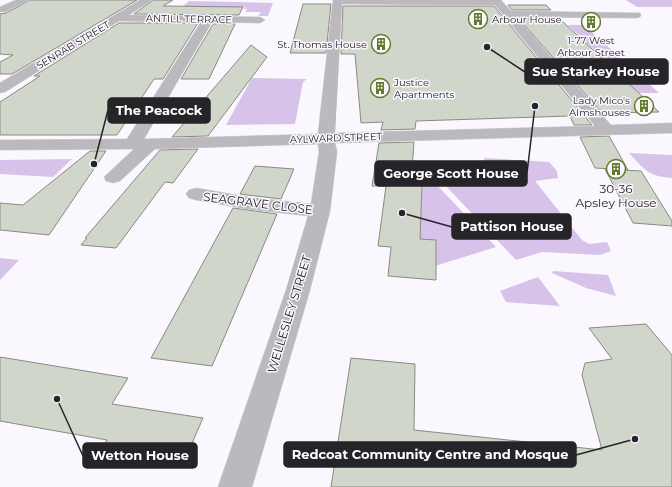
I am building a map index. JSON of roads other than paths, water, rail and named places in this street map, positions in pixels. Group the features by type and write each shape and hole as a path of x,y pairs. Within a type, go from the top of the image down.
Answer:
{"street":[{"path":"1,10 24,0"},
{"name":"SENRAB STREET","path":"0,89 147,0"},
{"path":"338,1 497,1 607,130"},
{"name":"WELLESLEY STREET","path":"235,487 298,290 320,210 328,152 326,138 338,1"},
{"path":"1,10 17,12"},
{"path":"509,14 636,15"},
{"name":"ANTILL TERRACE","path":"118,18 260,20"},
{"path":"132,144 208,20"},
{"name":"AYLWARD STREET","path":"0,145 151,144 672,128"},
{"path":"113,177 151,144"},
{"name":"SEAGRAVE CLOSE","path":"196,194 248,203 320,210"}],"place":[{"name":"Arbour House","path":"478,19"},
{"name":"1-77 West Arbour Street","path":"591,22"},
{"name":"St. Thomas House","path":"381,44"},
{"name":"Sue Starkey House","path":"487,47"},
{"name":"Justice Apartments","path":"380,88"},
{"name":"George Scott House","path":"535,106"},
{"name":"Lady Mico's Almshouses","path":"644,106"},
{"name":"The Peacock","path":"94,164"},
{"name":"30-36 Apsley House","path":"616,169"},
{"name":"Pattison House","path":"402,213"},
{"name":"Wetton House","path":"57,399"},
{"name":"Redcoat Community Centre and Mosque","path":"635,439"}]}
